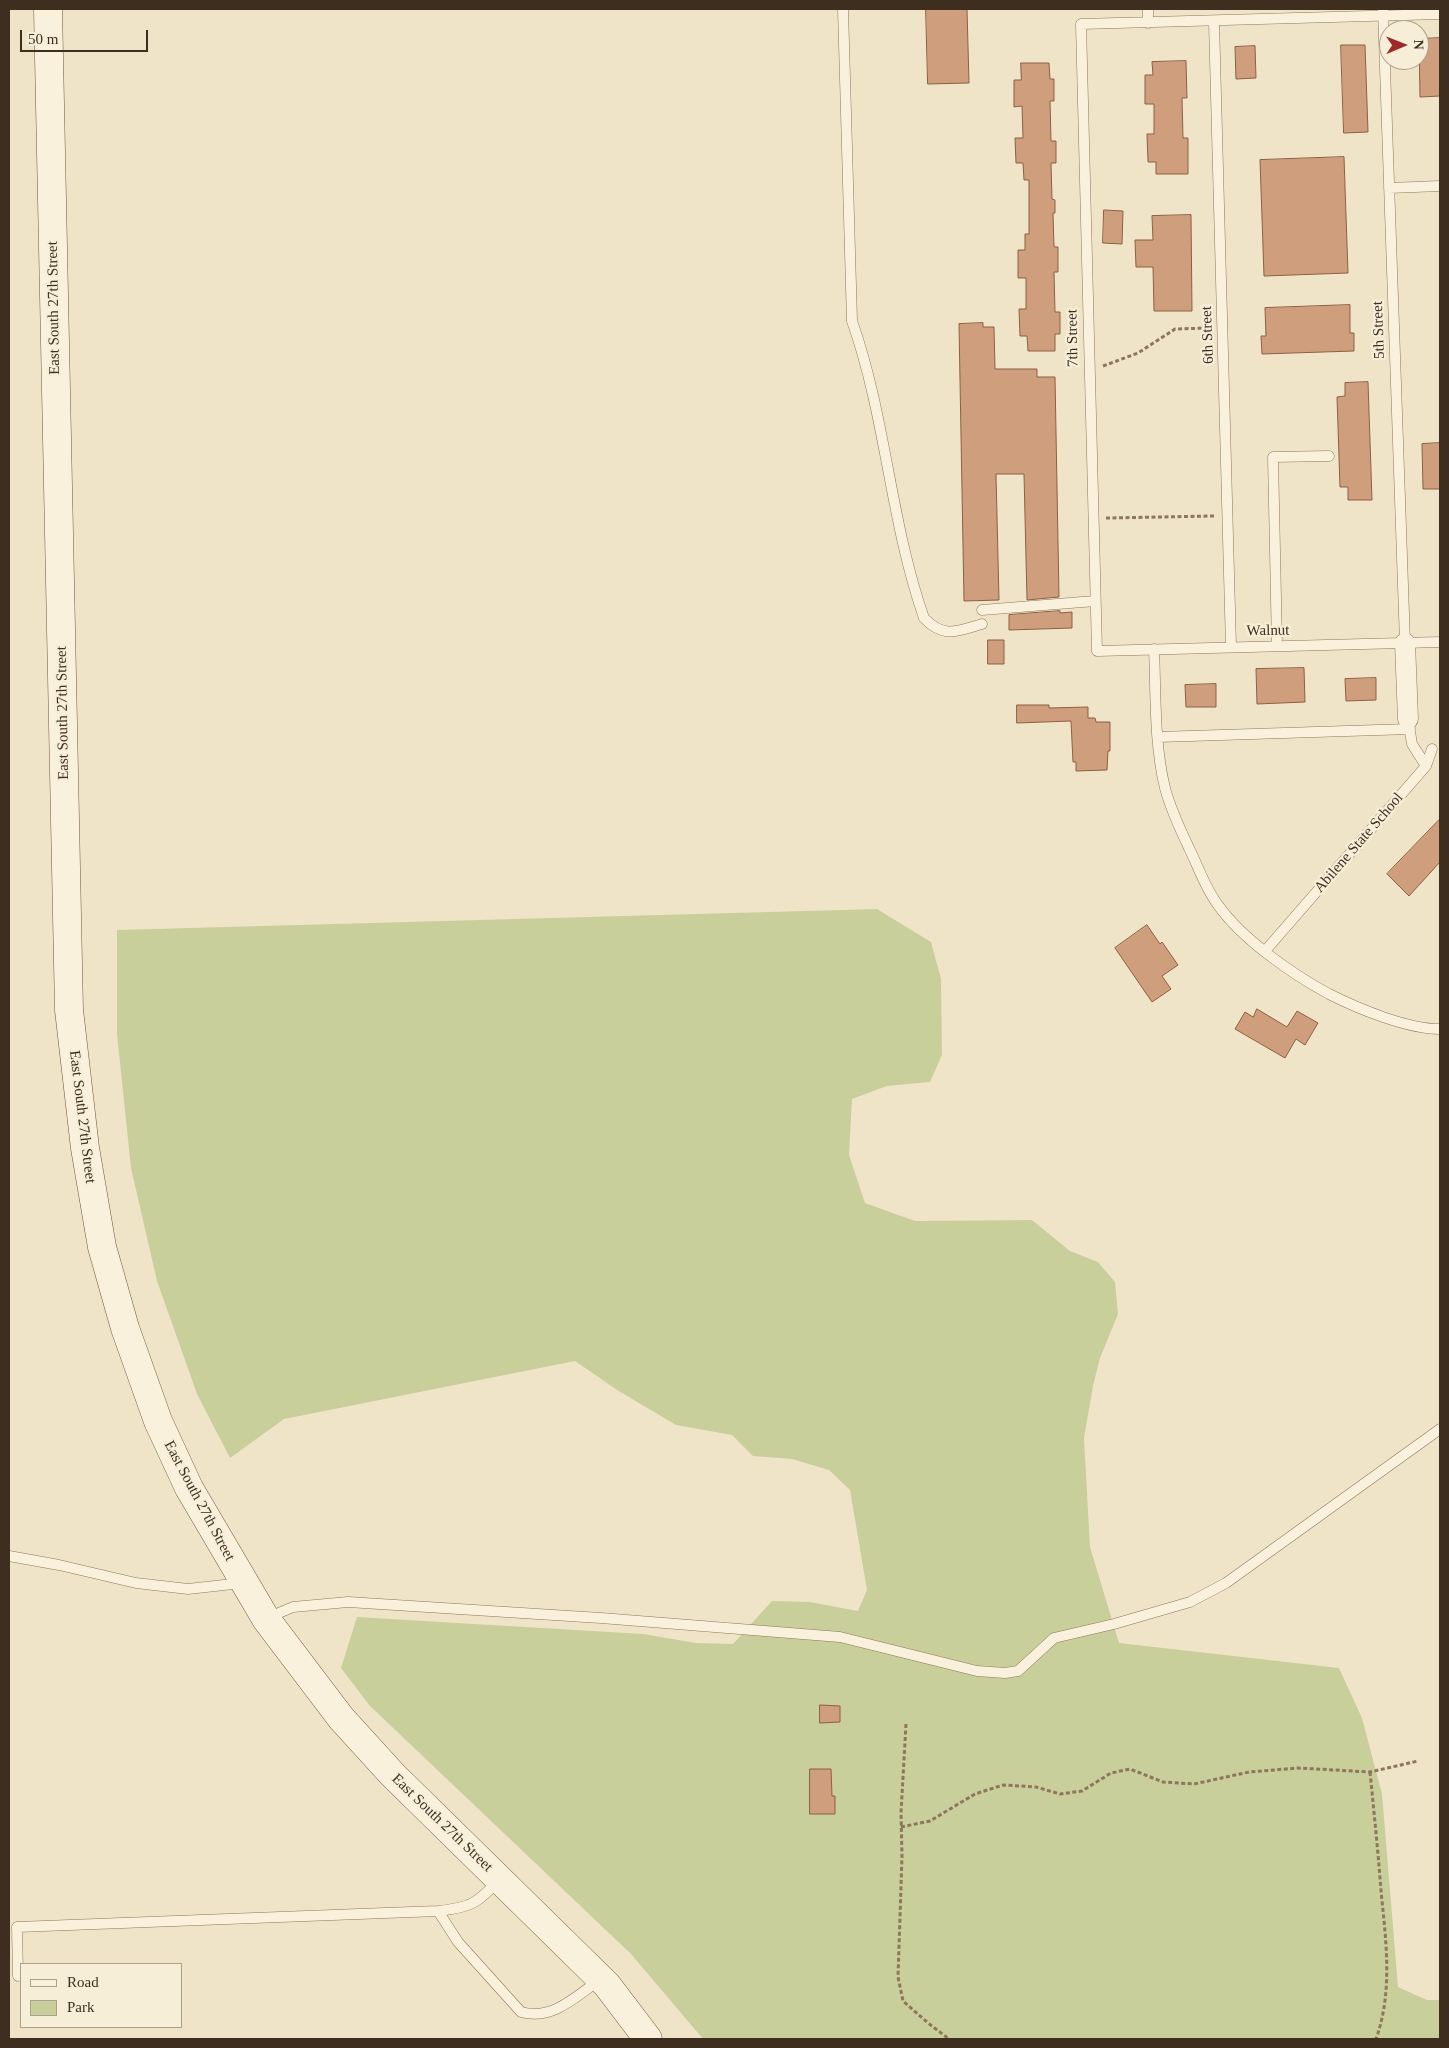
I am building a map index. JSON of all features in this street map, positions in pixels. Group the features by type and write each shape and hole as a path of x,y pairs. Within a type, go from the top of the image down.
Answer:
{"main road":[{"name":"East South 27th Street","path":"48,9 69,1010 85,1148 102,1247 124,1328 158,1421 189,1488 243,1583 266,1619 342,1718 392,1774 601,1979 648,2039"}],"street":[{"path":"1405,643 1409,724"}],"lane":[{"path":"843,9 852,321 864,353 904,551 924,618 941,632 958,631 982,624"},
{"path":"1148,9 1148,23 1214,22 1383,12 1440,14"},
{"name":"5th Street","path":"1383,12 1405,643"},
{"name":"6th Street","path":"1214,22 1231,647"},
{"name":"7th Street","path":"1097,651 1081,24 1148,23"},
{"path":"1389,188 1440,186"},
{"path":"1277,646 1273,458 1329,456"},
{"path":"982,610 1095,601"},
{"name":"Walnut","path":"1097,651 1440,642"},
{"path":"1154,649 1158,737 1165,788 1181,831 1217,904 1239,931 1311,984 1352,1006 1395,1020 1440,1030"},
{"path":"1158,737 1409,724 1414,749 1426,766"},
{"path":"1426,766 1432,748"},
{"name":"Abilene State School","path":"1265,951 1426,766"},
{"path":"266,1619 293,1606 348,1602 601,1618 840,1637 977,1671 1005,1673 1018,1671 1054,1638 1114,1624 1190,1602 1226,1583 1440,1429"},
{"path":"9,1556 136,1583 188,1589 243,1583"},
{"path":"18,1976 17,1927 438,1911 465,1908 482,1898 500,1879"},
{"path":"438,1911 458,1942 522,2012 534,2016 552,2012 601,1979"}],"path":[{"path":"1089,367 1101,367 1138,353 1175,329 1223,327"},
{"path":"1093,519 1228,515"},
{"path":"906,1724 901,1827 902,1856 898,1977 904,2001 949,2039"},
{"path":"901,1827 930,1821 975,1794 1003,1785 1036,1787 1060,1794 1082,1791 1111,1773 1130,1769 1162,1782 1194,1784 1249,1772 1298,1768 1370,1772 1418,1761"},
{"path":"1370,1772 1385,1933 1387,1988 1383,2020 1376,2039"}],"green space":[{"path":"877,909 931,942 941,979 942,1055 930,1082 887,1086 852,1099 849,1155 865,1203 915,1221 1032,1220 1070,1251 1098,1262 1115,1282 1118,1314 1100,1358 1084,1438 1090,1547 1119,1643 1339,1668 1362,1718 1382,1794 1398,1987 1427,2000 1440,2000 1440,2039 703,2039 631,1954 370,1706 341,1668 357,1617 643,1634 696,1643 733,1644 772,1601 810,1602 858,1611 867,1590 850,1490 829,1470 792,1459 753,1456 732,1435 676,1425 617,1390 575,1361 284,1419 230,1458 197,1394 157,1281 131,1168 117,1034 117,930"}],"building":[{"path":"926,9 967,9 969,83 928,84"},
{"path":"1440,38 1440,96 1420,97 1420,70 1429,70 1429,39"},
{"path":"1341,45 1365,45 1368,132 1344,133"},
{"path":"1255,46 1256,78 1236,79 1235,47"},
{"path":"1186,61 1187,98 1182,98 1183,138 1188,138 1188,174 1156,174 1156,162 1148,162 1147,134 1154,134 1154,104 1145,104 1145,75 1153,75 1152,62"},
{"path":"1021,63 1049,63 1050,79 1054,79 1054,101 1050,101 1051,141 1056,141 1056,163 1051,163 1052,199 1055,200 1055,213 1053,213 1054,247 1058,247 1058,272 1054,272 1055,312 1060,312 1060,334 1055,334 1055,351 1028,351 1027,336 1020,336 1019,309 1026,309 1026,278 1018,278 1018,250 1025,250 1025,234 1029,234 1029,180 1024,180 1023,163 1016,163 1015,138 1023,138 1022,106 1014,107 1014,80 1021,80"},
{"path":"1344,157 1348,273 1264,276 1260,160"},
{"path":"1104,210 1123,211 1122,244 1103,243"},
{"path":"1191,215 1192,311 1154,311 1153,267 1136,267 1135,240 1153,240 1152,216"},
{"path":"1350,305 1350,333 1354,333 1354,351 1262,354 1261,336 1266,336 1265,308"},
{"path":"983,323 983,327 994,327 995,369 1037,369 1037,377 1055,377 1059,597 1027,600 1024,474 996,474 999,600 964,601 959,324"},
{"path":"1368,382 1372,500 1348,500 1348,487 1340,487 1337,397 1345,396 1345,383"},
{"path":"1440,443 1440,489 1423,489 1422,444"},
{"path":"1060,611 1060,613 1072,612 1072,628 1009,630 1009,615"},
{"path":"988,640 1004,640 1004,664 988,664"},
{"path":"1304,668 1305,702 1257,704 1256,669"},
{"path":"1376,678 1376,700 1346,701 1345,679"},
{"path":"1216,684 1216,707 1186,707 1185,685"},
{"path":"1017,705 1049,705 1049,708 1088,707 1088,718 1095,718 1096,722 1110,722 1110,751 1108,751 1107,770 1076,771 1076,762 1073,762 1071,721 1017,723"},
{"path":"1440,819 1440,862 1409,896 1387,874"},
{"path":"1147,925 1178,965 1162,976 1171,989 1152,1002 1115,948"},
{"path":"1257,1009 1287,1027 1297,1011 1318,1023 1305,1045 1296,1039 1285,1058 1235,1029 1245,1012 1253,1017"},
{"path":"820,1705 840,1706 840,1722 820,1723"},
{"path":"810,1769 831,1769 832,1796 835,1796 835,1814 810,1814"}]}
